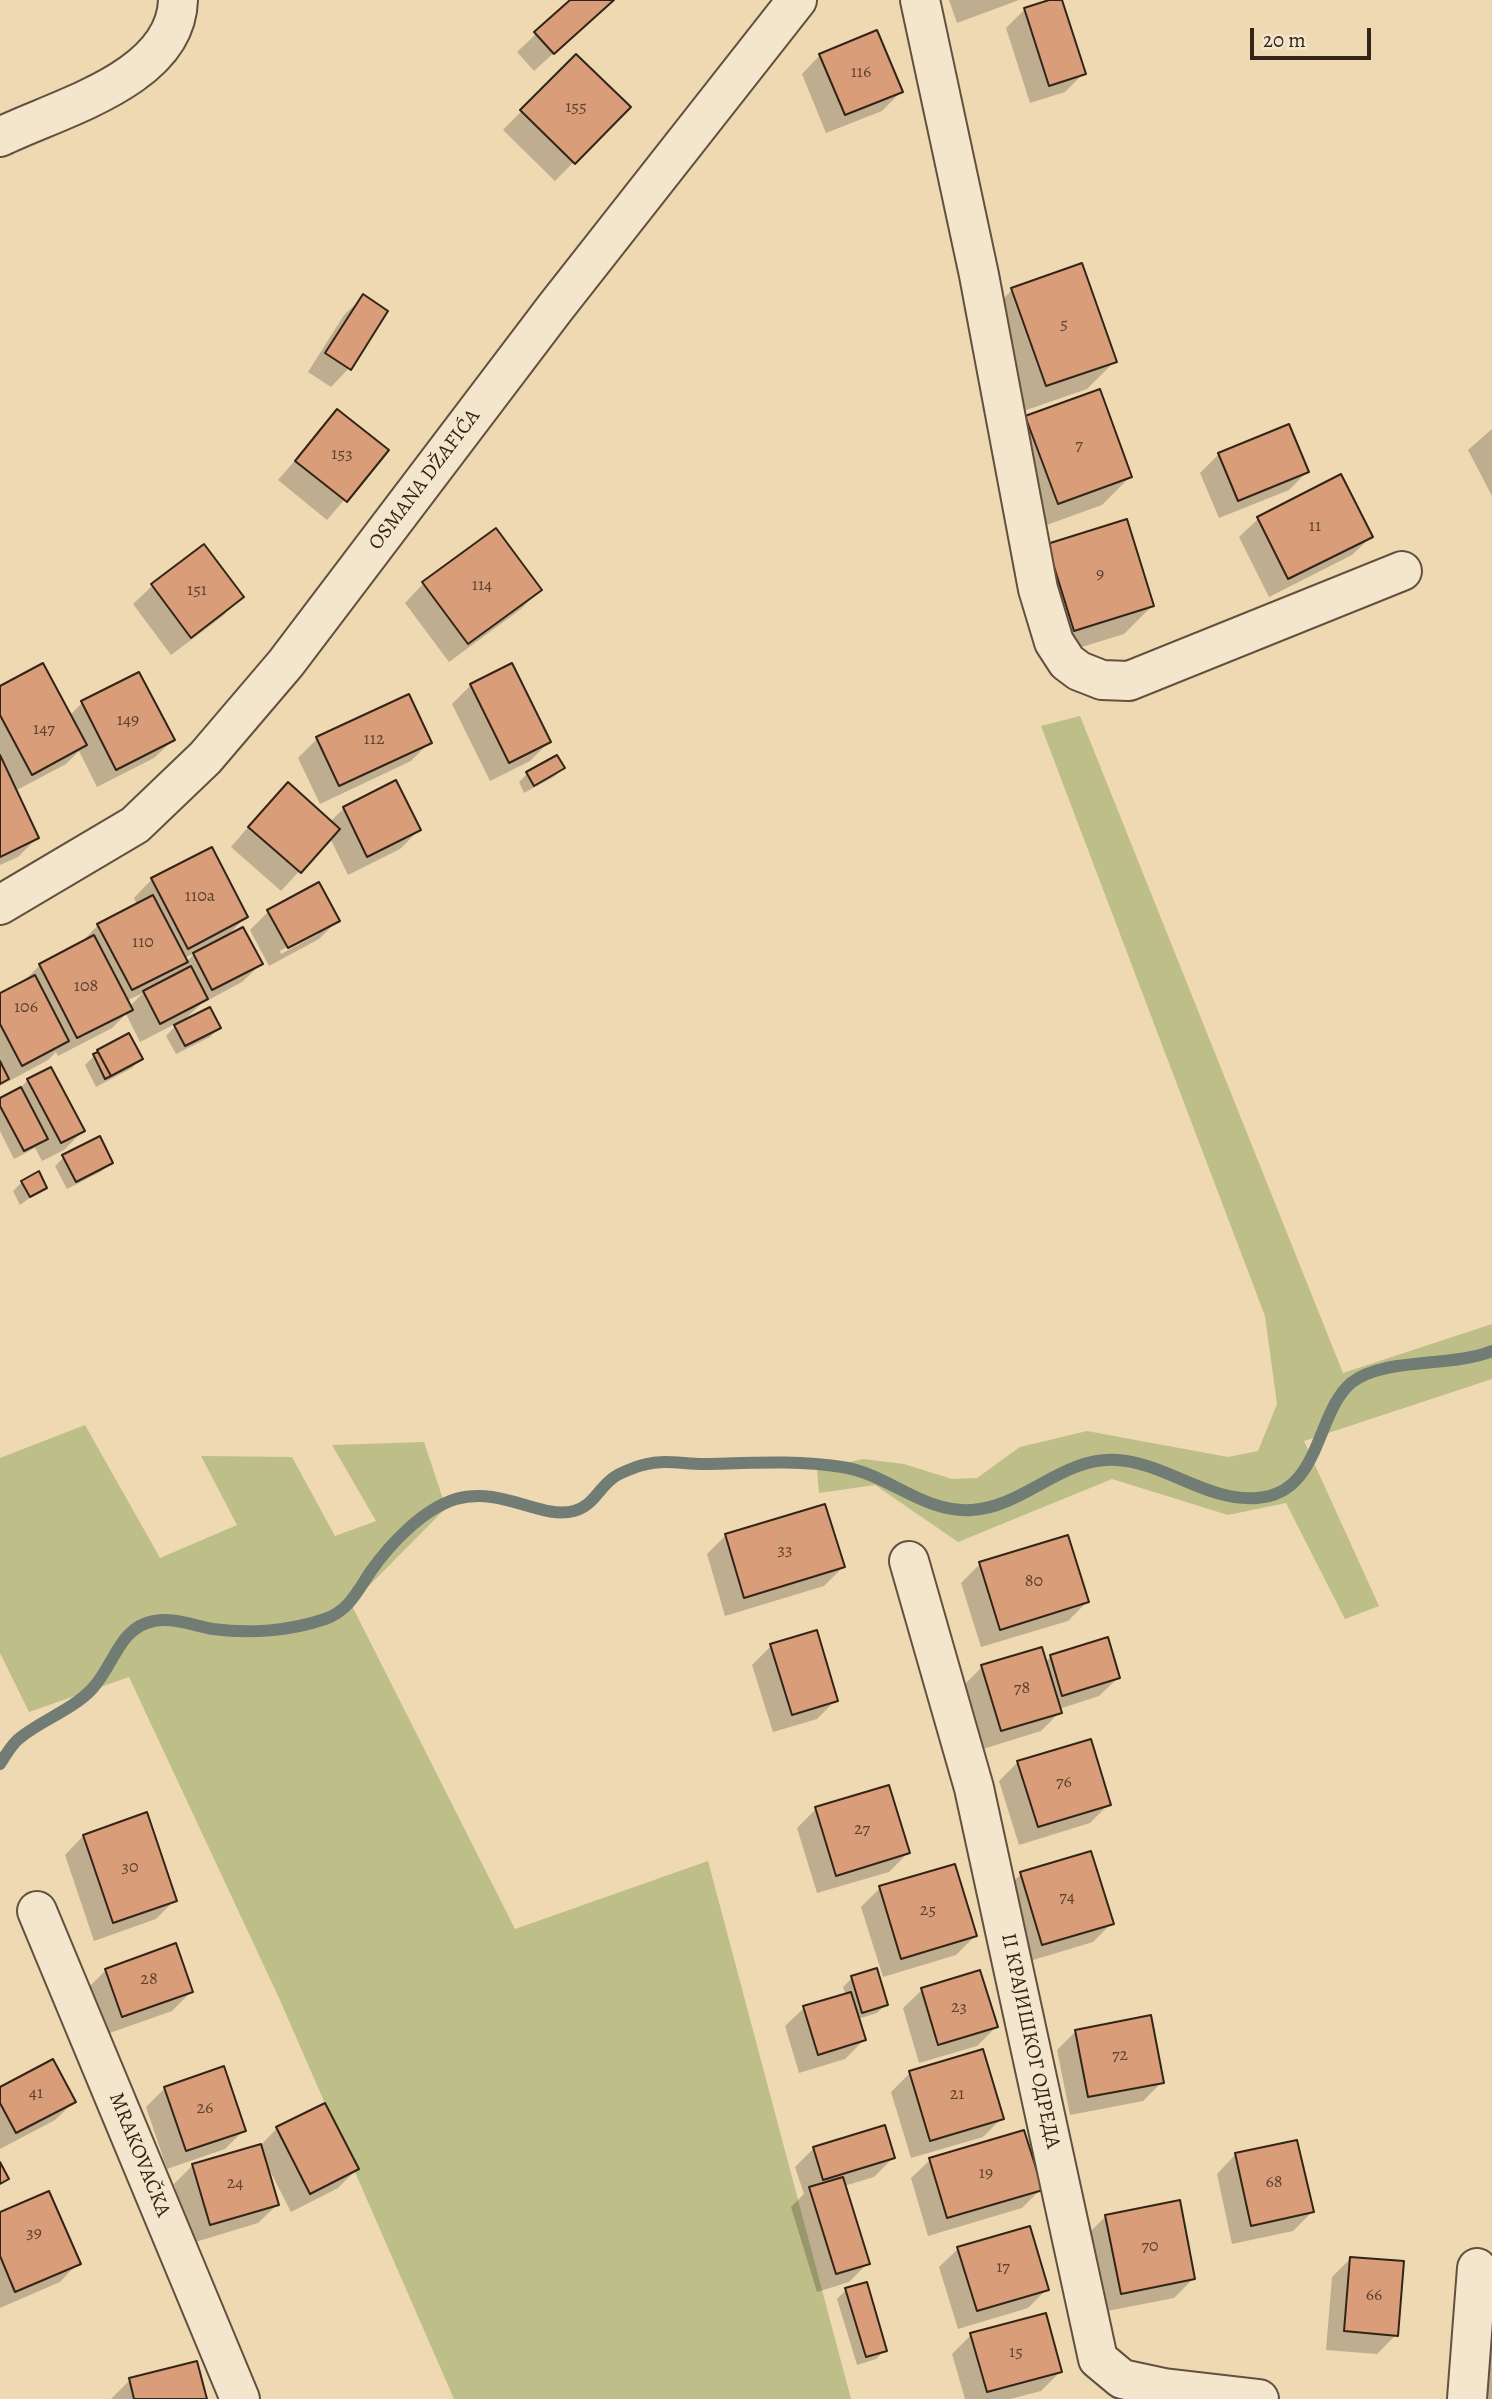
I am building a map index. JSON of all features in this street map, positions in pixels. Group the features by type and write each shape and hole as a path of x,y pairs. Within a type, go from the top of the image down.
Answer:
{"street":[{"path":"0,137 111,87 147,62 166,42 178,0"},
{"name":"OSMANA DŽAFIĆA","path":"0,905 135,825 205,758 286,663 555,308 797,0"},
{"path":"920,0 979,275 1038,589 1054,642 1067,662 1102,680 1129,681 1402,571"},
{"name":"II КРАЈИШКОГ ОДРЕДА","path":"909,1561 977,1801 1098,2359 1122,2379 1164,2388 1259,2399"},
{"name":"MRAKOVAČKA","path":"37,1911 240,2399"},
{"path":"1467,2399 1477,2268"}],"green space":[{"path":"1080,716 1343,1373 1492,1324 1492,1379 1304,1441 1379,1606 1345,1619 1286,1503 1228,1515 1112,1479 958,1542 875,1485 819,1493 817,1470 863,1459 904,1464 952,1479 977,1478 1020,1447 1087,1431 1228,1457 1258,1451 1277,1404 1265,1316 1041,726"},
{"path":"85,1425 160,1558 237,1525 201,1456 292,1457 335,1536 376,1521 332,1445 424,1442 446,1508 351,1604 515,1929 708,1861 851,2399 454,2399 279,1998 129,1677 29,1712 0,1653 0,1458"}],"building":[{"path":"570,0 614,0 554,54 534,32"},
{"path":"1049,0 1062,0 1086,74 1049,86 1024,8"},
{"path":"877,30 903,92 845,115 819,54"},
{"path":"576,54 631,107 575,164 520,110"},
{"path":"1082,263 1117,362 1046,386 1011,288"},
{"path":"363,294 388,311 351,370 325,353"},
{"path":"1100,389 1132,477 1058,504 1025,416"},
{"path":"337,409 389,450 347,502 295,461"},
{"path":"1289,424 1309,472 1238,501 1218,453"},
{"path":"1341,474 1373,537 1288,579 1257,517"},
{"path":"1127,519 1154,606 1074,631 1047,544"},
{"path":"496,528 542,590 468,644 422,582"},
{"path":"204,544 244,597 191,638 151,584"},
{"path":"43,663 87,745 32,775 0,715 0,686"},
{"path":"512,663 551,742 509,763 470,684"},
{"path":"139,672 175,740 116,770 81,701"},
{"path":"409,694 432,743 339,786 316,737"},
{"path":"0,755 39,838 0,857"},
{"path":"557,755 565,768 534,786 526,772"},
{"path":"396,780 421,830 367,857 343,807"},
{"path":"288,782 340,829 301,873 248,827"},
{"path":"212,847 248,917 188,949 151,878"},
{"path":"319,882 340,921 288,948 267,910"},
{"path":"153,895 188,962 132,990 97,924"},
{"path":"243,927 263,964 212,990 193,953"},
{"path":"94,935 133,1010 77,1038 39,964"},
{"path":"191,966 208,999 160,1024 143,991"},
{"path":"35,975 69,1041 22,1066 0,1024 0,993"},
{"path":"210,1007 221,1028 185,1046 174,1025"},
{"path":"129,1033 143,1059 111,1076 97,1050"},
{"path":"98,1052 111,1076 105,1079 93,1054"},
{"path":"0,1061 9,1079 0,1084"},
{"path":"51,1067 85,1131 61,1143 27,1079"},
{"path":"21,1087 48,1139 24,1151 0,1106 0,1098"},
{"path":"100,1136 113,1163 76,1182 62,1155"},
{"path":"39,1171 47,1188 30,1197 21,1181"},
{"path":"825,1504 845,1567 744,1598 725,1534"},
{"path":"1068,1535 1089,1602 1000,1630 979,1562"},
{"path":"817,1630 838,1701 792,1715 770,1644"},
{"path":"1108,1637 1120,1678 1062,1696 1050,1655"},
{"path":"1042,1647 1062,1713 1001,1731 981,1665"},
{"path":"1091,1739 1111,1805 1038,1827 1017,1761"},
{"path":"889,1785 910,1853 836,1876 815,1807"},
{"path":"147,1812 177,1901 113,1923 83,1835"},
{"path":"1091,1851 1114,1924 1042,1945 1020,1872"},
{"path":"955,1864 977,1936 901,1959 879,1886"},
{"path":"176,1943 193,1992 122,2017 105,1969"},
{"path":"877,1968 888,2005 862,2013 851,1976"},
{"path":"980,1970 998,2027 938,2045 921,1988"},
{"path":"851,1992 866,2040 818,2055 803,2006"},
{"path":"1151,2015 1164,2083 1088,2097 1075,2030"},
{"path":"983,2049 1004,2119 930,2141 909,2071"},
{"path":"53,2059 76,2102 16,2133 0,2103 0,2087"},
{"path":"224,2066 246,2131 186,2151 164,2087"},
{"path":"325,2103 359,2169 310,2194 276,2127"},
{"path":"885,2125 895,2158 823,2180 813,2147"},
{"path":"1024,2130 1043,2190 947,2218 929,2158"},
{"path":"1297,2140 1314,2212 1251,2226 1235,2153"},
{"path":"261,2144 279,2205 210,2225 192,2164"},
{"path":"0,2162 9,2179 0,2184"},
{"path":"843,2177 870,2264 836,2274 809,2187"},
{"path":"49,2191 81,2264 15,2292 0,2256 0,2212"},
{"path":"1180,2200 1195,2279 1121,2294 1105,2215"},
{"path":"1030,2226 1049,2290 977,2311 957,2247"},
{"path":"1350,2257 1404,2261 1398,2336 1344,2331"},
{"path":"867,2282 887,2351 866,2357 845,2288"},
{"path":"1046,2313 1062,2372 987,2392 970,2333"},
{"path":"197,2361 207,2399 134,2399 129,2378"}],"waterway":[{"path":"0,1764 18,1740 76,1703 92,1689 125,1639 142,1625 169,1620 213,1629 255,1631 284,1629 325,1619 347,1605 379,1561 408,1529 431,1511 456,1499 473,1496 505,1499 561,1513 581,1509 615,1476 645,1464 791,1463 859,1471 937,1506 972,1510 1009,1500 1079,1466 1097,1461 1117,1460 1153,1468 1221,1494 1257,1498 1278,1493 1294,1483 1314,1451 1339,1397 1351,1383 1380,1369 1457,1360 1492,1351"}]}
